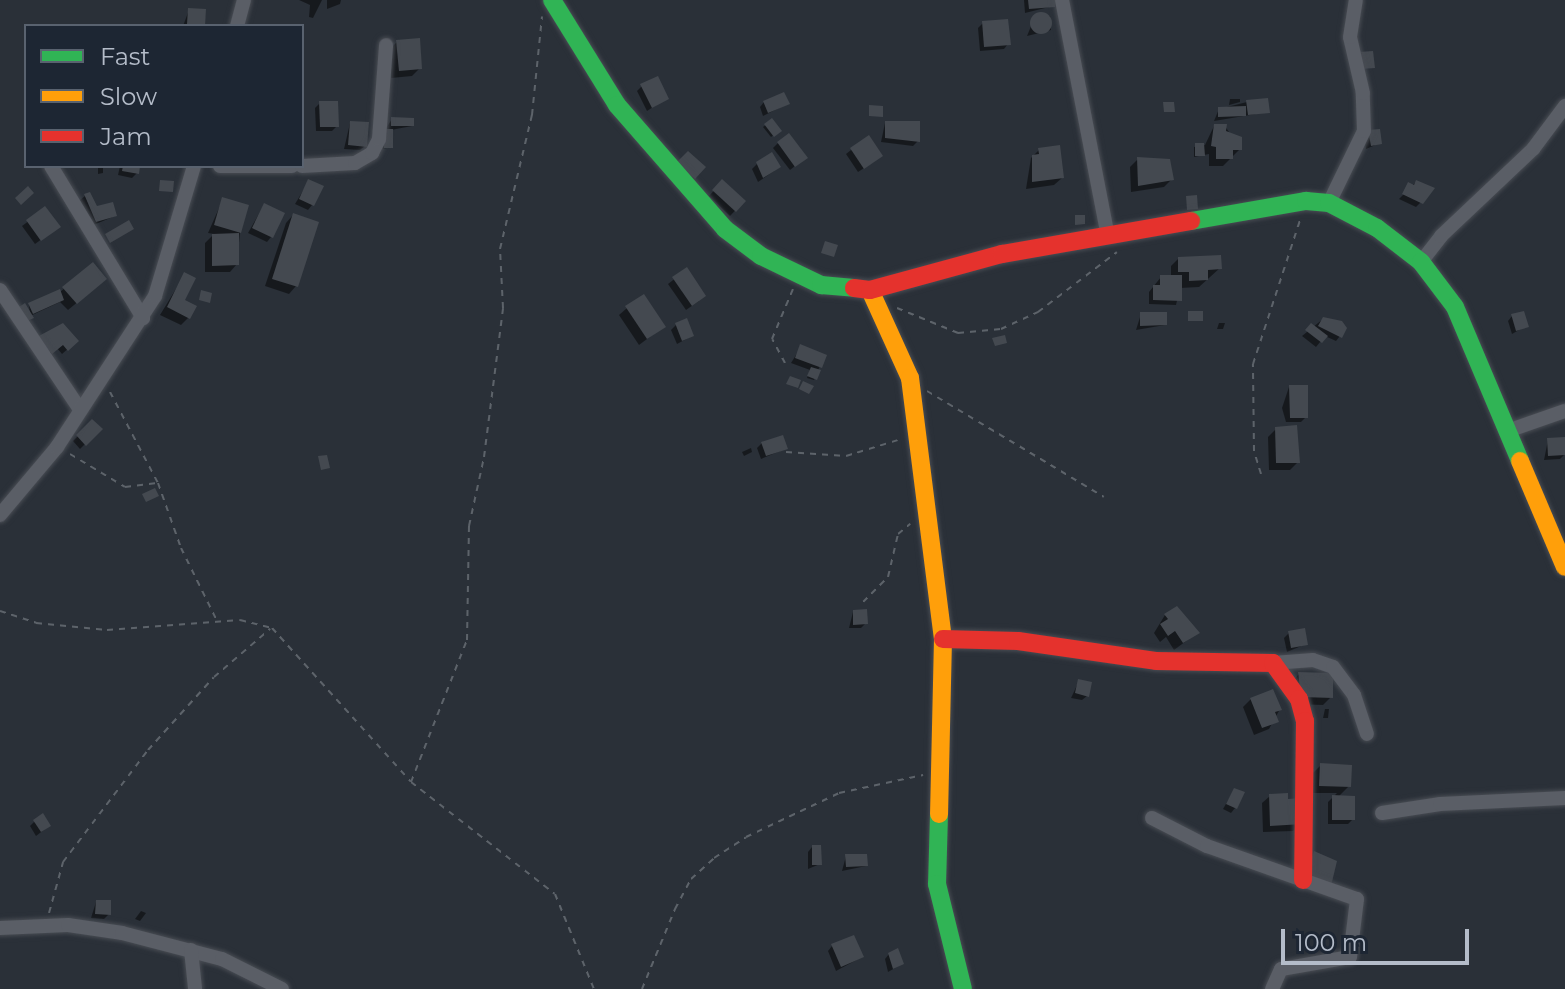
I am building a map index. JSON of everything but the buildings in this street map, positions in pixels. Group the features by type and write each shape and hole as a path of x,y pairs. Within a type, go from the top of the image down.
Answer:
{"street":[{"path":"238,24 244,0"},
{"path":"1062,0 1117,234"},
{"path":"1329,203 1364,131 1363,93 1350,37 1356,0"},
{"path":"548,7 651,149 725,229 799,277 833,288 873,297 1002,254 1306,201 1329,203 1377,228 1421,262 1455,307 1510,430 1565,567"},
{"path":"304,166 355,163 372,153 379,139 386,45"},
{"path":"1421,262 1441,236 1533,149 1565,106"},
{"path":"52,168 143,318"},
{"path":"0,515 57,447 79,408 106,377 143,318 168,264 193,168"},
{"path":"0,290 79,408"},
{"path":"873,297 910,378 913,433 943,639 943,771 937,884 963,989"},
{"path":"1510,430 1565,411"},
{"path":"943,639 1018,641 1156,661 1273,663 1313,660 1333,667 1354,695 1367,734"},
{"path":"1273,663 1304,712 1308,756 1303,880"},
{"path":"1382,813 1440,804 1565,798"},
{"path":"1152,818 1207,846 1357,899 1353,953 1345,959 1281,969 1272,989"},
{"path":"0,928 85,927 191,950 282,989"},
{"path":"191,950 195,989"}],"path":[{"path":"411,782 467,640 469,526 484,457 503,308 500,249 532,115 548,7"},
{"path":"1261,474 1254,451 1253,364 1306,201"},
{"path":"873,297 958,333 1001,329 1038,312 1106,262 1119,251 1117,234"},
{"path":"785,363 772,339 774,325 799,277"},
{"path":"106,377 158,483 181,548 218,622"},
{"path":"910,378 1104,497"},
{"path":"786,452 846,456 913,433"},
{"path":"57,447 125,487 158,483"},
{"path":"863,602 888,577 900,530 927,518"},
{"path":"0,611 36,623 107,630 240,620 272,628 411,782 555,894 594,989"},
{"path":"46,926 63,862 214,677 272,628"},
{"path":"642,989 675,909 691,879 714,858 746,837 839,793 943,771"}],"traffic: fast":[{"path":"552,0 617,105 725,229 761,256 821,285 854,288"},
{"path":"1191,221 1306,201 1329,203 1377,228 1421,262 1455,307 1520,461"},
{"path":"939,814 937,884 963,989"}],"traffic: slow":[{"path":"870,290 910,378 943,639 939,814"},
{"path":"1520,461 1565,567"}],"traffic: jam":[{"path":"854,288 870,290 1002,254 1191,221"},
{"path":"943,639 1018,641 1156,661 1273,663 1299,699 1305,721 1303,880"}]}
